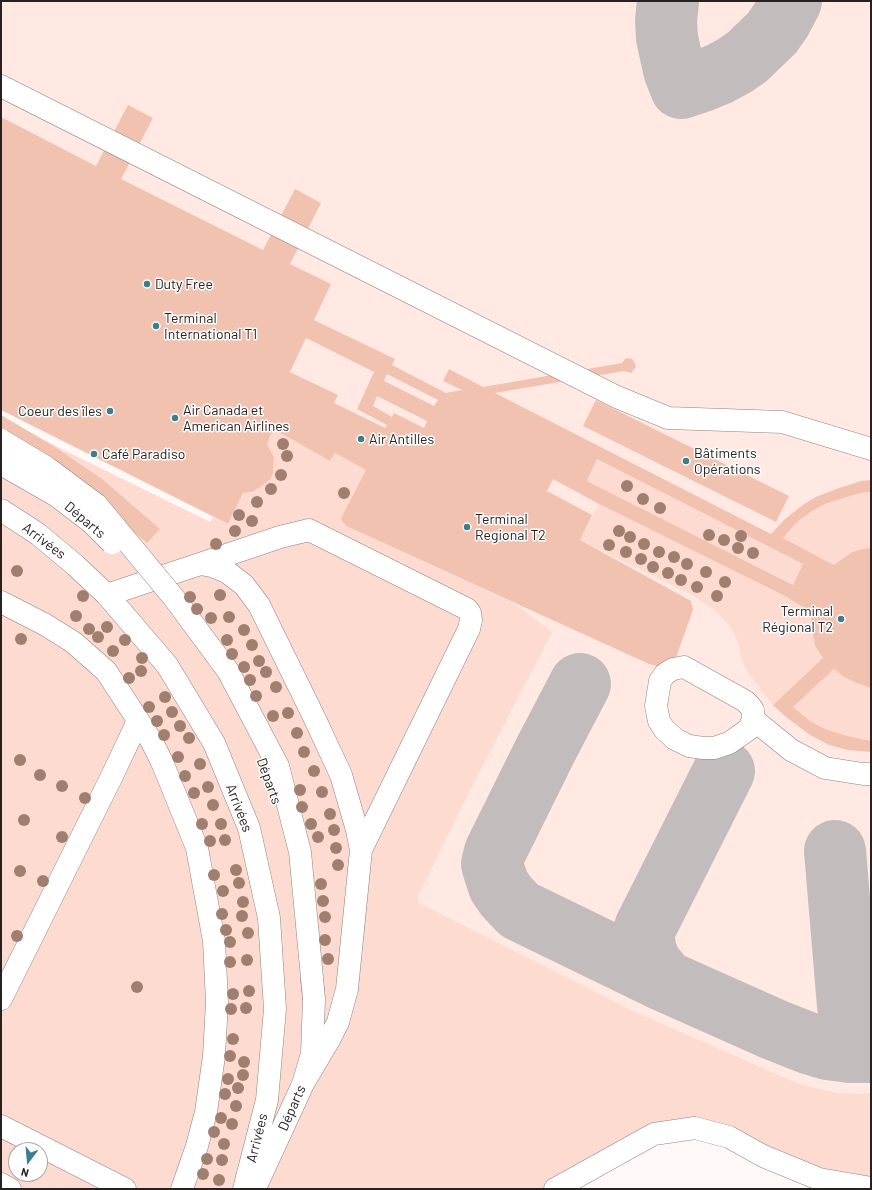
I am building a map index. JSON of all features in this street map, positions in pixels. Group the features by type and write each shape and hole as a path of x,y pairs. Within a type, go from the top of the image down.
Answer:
{"lane":[{"path":"1,86 618,397 668,418 782,422 871,449"},
{"path":"1,440 46,467 97,505 174,598 228,671 278,766 280,773 300,852 314,999"},
{"name":"Départs","path":"1,464 57,496 91,522 144,574 181,620 218,676 268,770 296,864 314,999 312,1054 303,1084 254,1189"},
{"name":"Arrivées","path":"1,510 38,534 70,560 107,595 167,665 214,744 249,828 269,918 276,1009 267,1100 244,1189"},
{"path":"107,595 280,537 309,530 467,609 470,613 471,620 469,629 361,850"},
{"path":"200,564 212,566 227,572 244,586 259,605 341,775 357,830 361,850 347,989 338,1022 303,1084"},
{"path":"1,602 44,624 73,642 106,671 151,740 183,812 196,848 214,941 217,1002 214,1056 206,1112 182,1189"},
{"path":"684,667 745,701 753,710 753,719 749,729 729,743 714,748 689,746 675,739 664,729 660,721 656,706 660,681 665,674 673,669 684,667"},
{"path":"753,719 791,750 825,768 871,774"},
{"path":"1,999 109,783 138,720"},
{"path":"1,1126 125,1189"},
{"path":"555,1189 654,1134 695,1128 729,1137 763,1156 819,1179 871,1188"},
{"path":"1,1184 10,1189"}],"shaded area":[{"path":"1,1 871,1 871,1134 399,957 511,598 340,508 359,474 278,429 238,510 1,395"},
{"path":"1,419 210,522 213,517 228,524 243,493 252,492 271,479 274,457 267,444 273,429 330,461 335,453 366,470 341,518 344,525 512,602 552,632 466,798 418,896 418,901 421,904 637,1013 799,1084 837,1093 871,1093 871,1179 815,1168 721,1125 699,1117 685,1119 544,1189 1,1189"},
{"path":"597,459 803,564 793,585 587,481"},
{"path":"871,492 871,548 852,552 834,565 783,538 797,522 825,504 860,493"},
{"path":"599,504 787,597 811,612 811,625 815,645 823,658 773,705 748,673 742,660 734,633 727,622 712,608 692,595 580,540"},
{"path":"834,669 844,677 856,683 871,687 871,741 847,736 825,729 810,721 793,707"}],"building":[{"path":"128,105 153,118 121,179 263,250 295,189 321,203 290,264 331,284 314,320 395,359 392,365 446,393 462,390 443,381 449,369 483,387 622,363 626,358 632,359 636,367 631,373 624,371 495,393 771,534 785,519 804,504 816,497 861,481 871,480 871,492 860,493 825,504 797,522 783,538 834,565 852,552 871,548 871,688 844,677 834,669 793,707 810,721 825,729 847,736 871,741 871,752 848,750 829,745 810,735 773,705 823,658 815,646 811,625 811,612 787,597 599,504 553,479 547,491 592,515 580,540 691,601 693,610 674,663 664,668 649,664 346,526 342,522 341,518 366,470 335,453 330,461 273,429 267,444 274,457 271,479 252,492 243,493 228,524 1,410 1,117 96,166","holes":["306,338 374,372 357,409 387,425 385,428 334,403 338,395 290,372","387,374 438,400 434,406 384,381","377,396 427,421 424,428 394,413 392,417 373,406","597,459 803,564 793,585 587,481"]},
{"name":"Bâtiments Opérations","path":"596,400 789,496 776,522 583,426"},
{"path":"1,415 52,445 102,479 160,529 147,543 93,497 1,436"}],"taxiway":[{"path":"668,1 666,21 667,38 674,70 681,88 719,74 747,57 772,33 791,1"},
{"path":"580,684 495,852 492,864 499,886 506,896 519,910 665,981 775,1030 828,1049 850,1052 871,1052"},
{"path":"665,981 650,962 643,936 645,928 724,771"},
{"path":"835,851 848,1006 854,1023 871,1039"}],"place":[{"name":"Duty Free","path":"147,284"},
{"name":"Terminal International T1","path":"156,326"},
{"name":"Coeur des îles","path":"110,411"},
{"name":"Air Canada et American Airlines","path":"175,418"},
{"name":"Air Antilles","path":"361,439"},
{"name":"Café Paradiso","path":"94,454"},
{"name":"Bâtiments Opérations","path":"686,461"},
{"name":"Terminal Regional T2","path":"467,527"},
{"name":"Terminal Régional T2","path":"841,619"}]}
